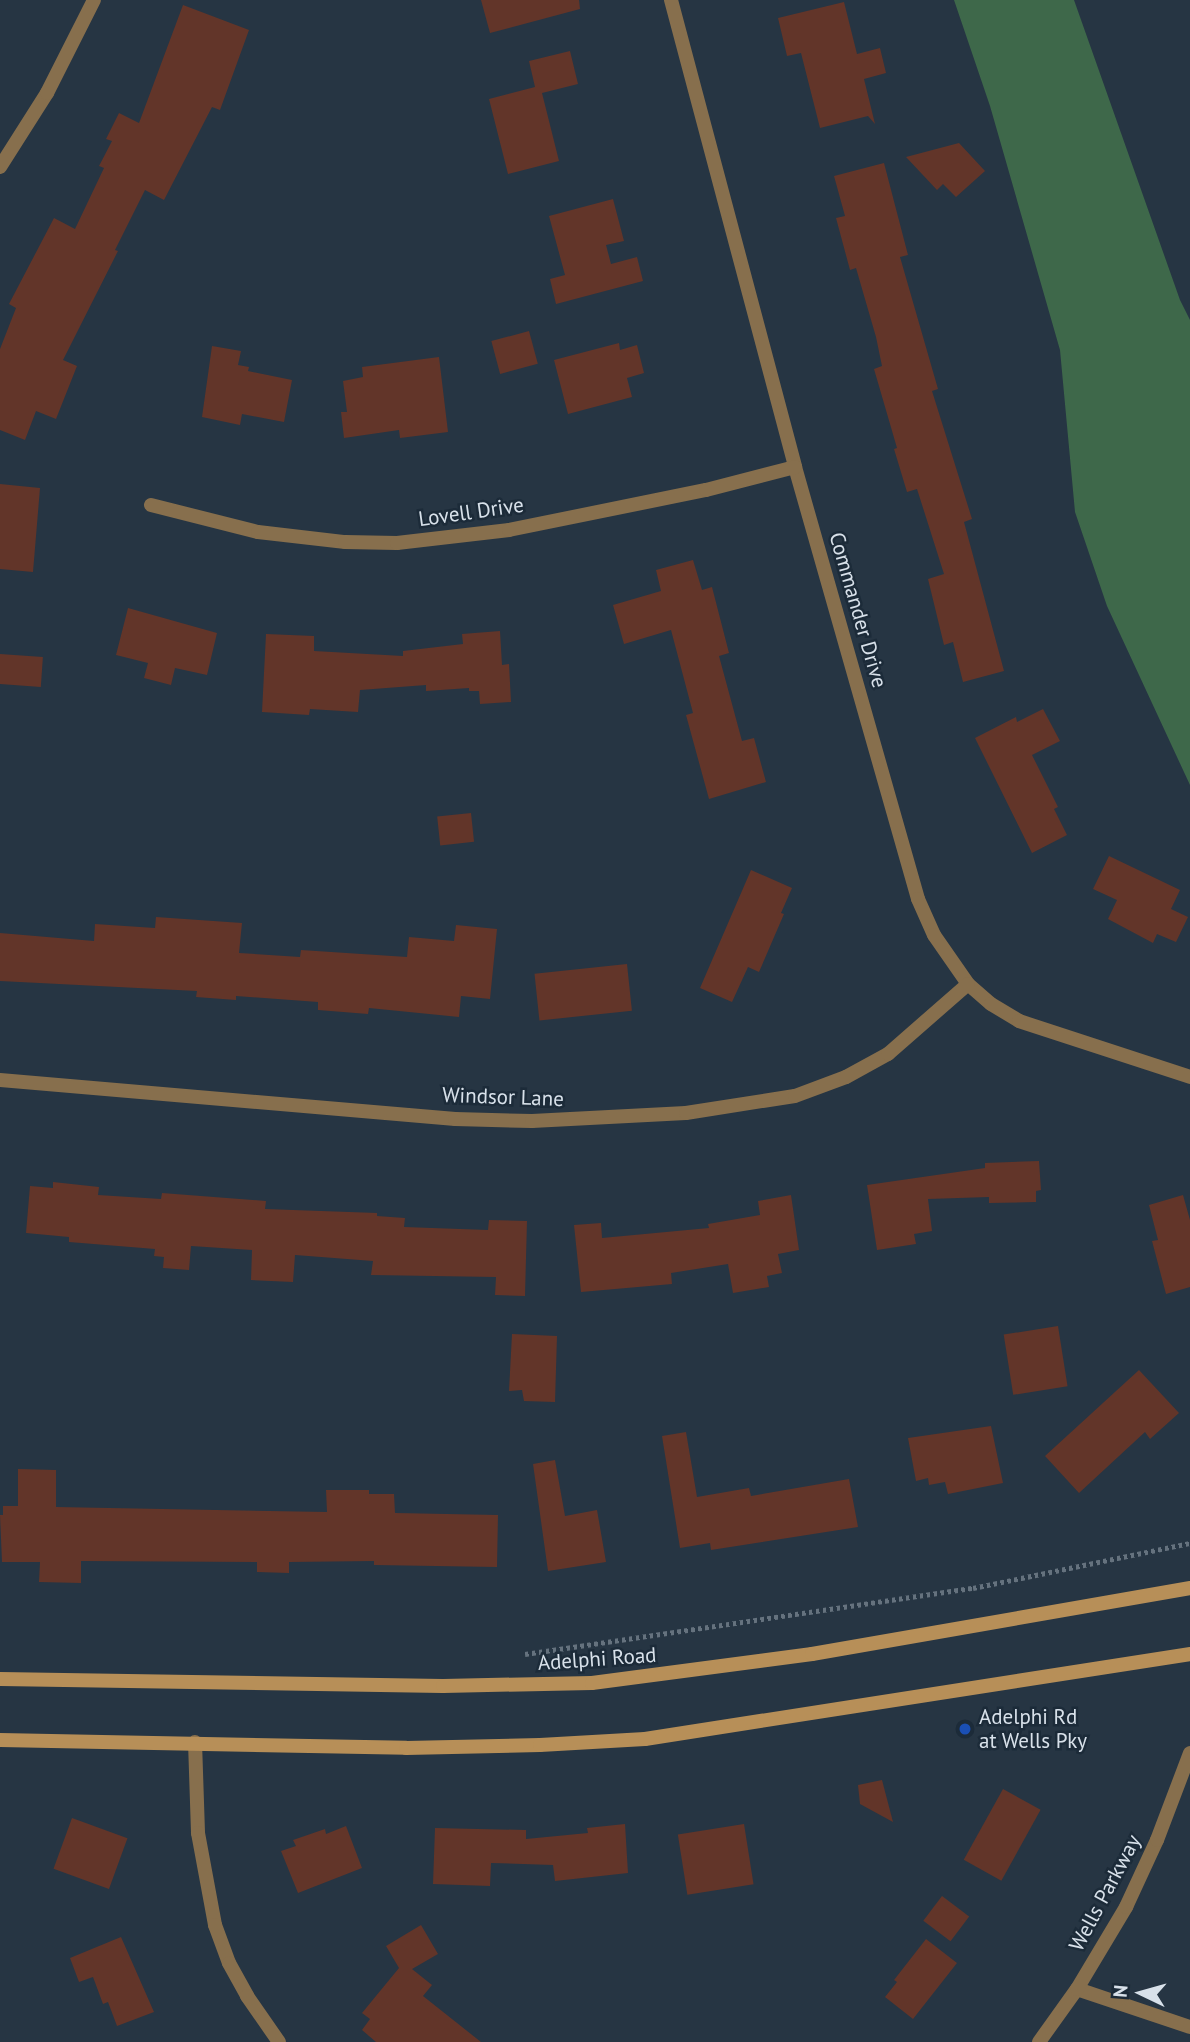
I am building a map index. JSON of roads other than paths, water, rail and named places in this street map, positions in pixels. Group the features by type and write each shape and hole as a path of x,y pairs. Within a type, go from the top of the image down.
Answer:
{"main road":[{"name":"Adelphi Road","path":"0,1679 443,1686 592,1683 812,1654 1190,1588"},
{"path":"0,1740 407,1748 645,1739 1190,1654"}],"street":[{"path":"0,167 47,93 94,0"},
{"name":"Commander Drive","path":"671,0 795,467 918,899 934,935 968,984 990,1004 1019,1021 1190,1077"},
{"name":"Lovell Drive","path":"151,505 258,532 345,542 397,543 509,530 706,490 795,467"},
{"name":"Windsor Lane","path":"0,1080 455,1119 556,1121 686,1113 795,1096 846,1077 888,1054 968,984"},
{"path":"195,1742 198,1833 215,1925 229,1963 247,1996 279,2042"},
{"name":"Wells Parkway","path":"1039,2042 1077,1989 1126,1907 1157,1840 1190,1753"},
{"path":"1077,1989 1190,2027"}],"place":[{"name":"Adelphi Rd at Wells Pky","path":"965,1729"}]}
